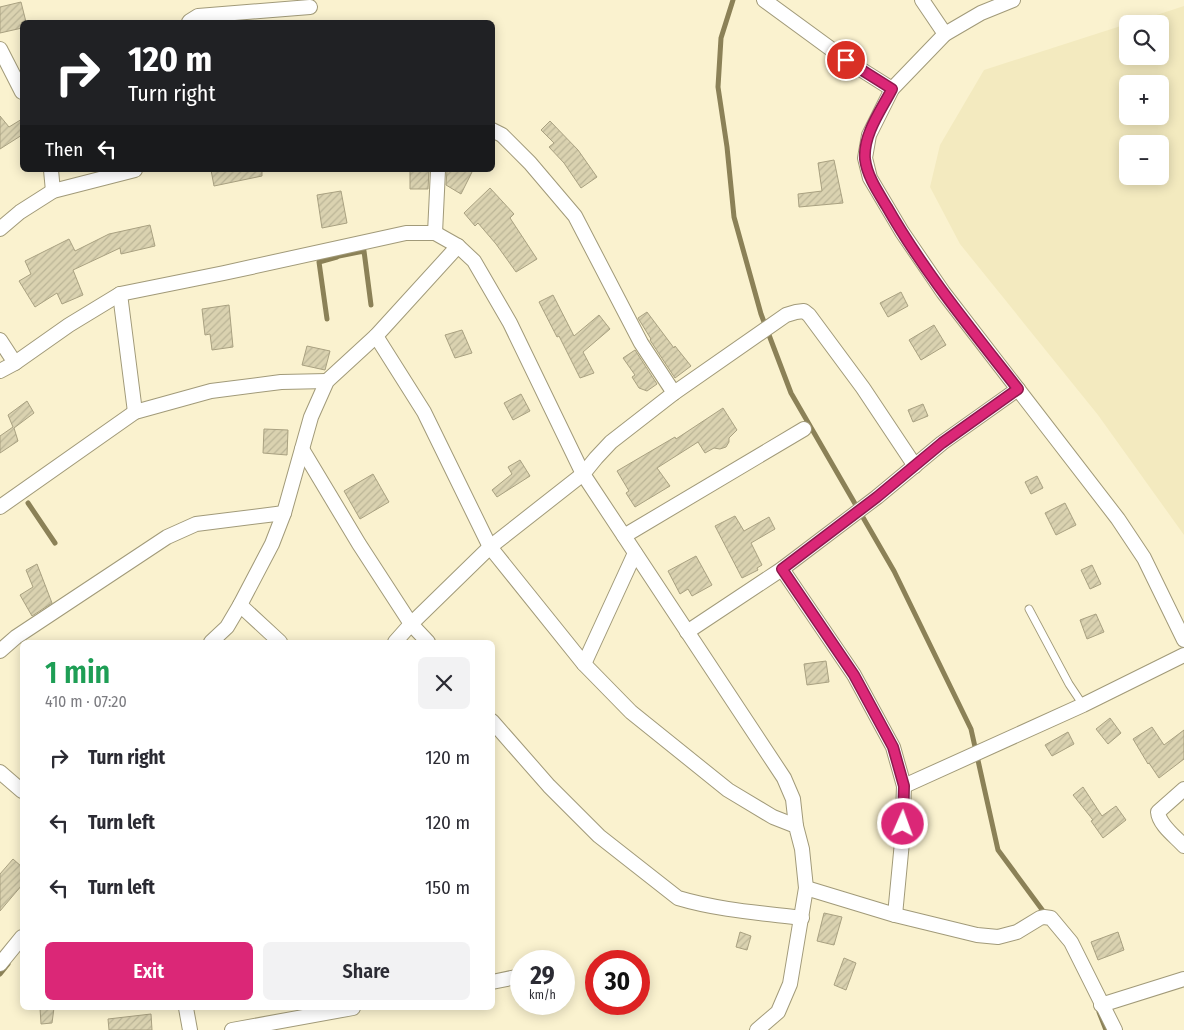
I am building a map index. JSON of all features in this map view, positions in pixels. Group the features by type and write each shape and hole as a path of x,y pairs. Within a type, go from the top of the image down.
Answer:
{"street":[{"path":"764,0 846,60 892,89"},
{"path":"922,0 945,34"},
{"path":"1013,0 981,13 945,34 892,89 869,135 865,158 870,178 902,232 943,292 1118,519 1144,558 1184,640"},
{"path":"190,20 198,16 310,7"},
{"path":"0,49 20,88"},
{"path":"495,132 502,135 530,163 575,216 641,343 674,393"},
{"path":"51,172 53,191"},
{"path":"0,228 20,212 53,191 127,172"},
{"path":"435,233 438,172"},
{"path":"0,371 120,294 406,233 435,233 458,246 474,261 510,323 583,474 784,778 793,799 796,826 802,849 806,888 802,918 790,984 778,1012 758,1030"},
{"path":"213,640 227,626 240,605 272,544 284,513 311,417 327,381 376,336 458,246"},
{"path":"120,294 135,412"},
{"path":"397,640 490,547 583,474 611,442 674,393 786,315 804,311 863,388 915,466"},
{"path":"376,336 424,412 490,547 584,664 631,712 728,790 773,817 796,826"},
{"path":"0,340 15,363"},
{"path":"0,507 135,412 211,390 281,382 327,381"},
{"path":"687,632 782,569 877,497 942,443 1018,389"},
{"path":"624,536 804,429"},
{"path":"302,449 359,544 411,624 426,640"},
{"path":"0,651 16,637 167,537 196,524 284,513"},
{"path":"584,664 635,553"},
{"path":"782,569 854,675 893,747 904,786 902,842 895,915"},
{"path":"240,605 278,640"},
{"path":"904,786 1083,705 1184,655"},
{"path":"495,724 549,786 599,836 678,898 739,911 802,918"},
{"path":"2,779 20,790"},
{"path":"1184,789 1158,812 1158,816 1184,846"},
{"path":"806,888 895,915 977,935 998,937 1017,932 1044,916 1051,918 1071,942 1115,1030"},
{"path":"0,964 20,939"},
{"path":"495,981 510,978"},
{"path":"1101,1005 1184,979"},
{"path":"186,1010 190,1030"},
{"path":"232,1030 342,1010"}],"lane":[{"path":"1030,609 1069,684 1083,705"}],"shaded area":[{"path":"1184,6 1184,535 1098,415 960,244 930,187 940,145 984,70 1119,27 1119,65 1169,65 1169,15 1156,15"}],"building":[{"path":"21,2 26,20 20,20 20,28 0,33 0,7"},
{"path":"0,116 9,127 20,120 20,136 0,149"},
{"path":"550,121 578,150 597,177 581,188 564,163 549,147 554,143 541,130"},
{"path":"834,160 843,203 799,207 798,194 822,191 818,163"},
{"path":"211,172 262,172 262,176 214,186"},
{"path":"410,172 429,172 428,189 410,189"},
{"path":"447,172 472,172 461,194 446,185"},
{"path":"490,188 514,214 510,218 537,259 516,272 478,223 475,226 464,213"},
{"path":"341,191 347,223 322,228 317,195"},
{"path":"150,225 155,246 121,254 120,248 73,270 83,295 62,304 57,293 35,307 19,281 31,274 25,261 69,239 75,251 109,234"},
{"path":"901,292 908,306 888,317 880,303"},
{"path":"553,295 574,336 599,315 610,329 583,352 594,373 580,378 559,336 557,337 539,302"},
{"path":"229,305 233,347 212,350 210,334 205,335 202,309"},
{"path":"647,312 674,348 675,346 691,366 675,378 638,318"},
{"path":"934,325 946,345 921,360 909,340"},
{"path":"462,330 472,353 455,358 445,335"},
{"path":"307,346 330,351 325,370 302,365"},
{"path":"635,350 657,384 647,391 639,388 632,377 635,375 623,358"},
{"path":"521,394 530,411 513,420 504,403"},
{"path":"27,401 34,413 14,428 18,441 0,453 0,436 13,427 8,415"},
{"path":"923,404 928,416 913,422 908,410"},
{"path":"723,408 737,430 729,438 726,447 714,448 705,453 698,442 657,468 670,486 635,507 626,493 629,491 617,471 675,437 676,439"},
{"path":"264,429 288,430 287,455 263,453"},
{"path":"520,460 530,476 497,497 492,490 512,474 508,467"},
{"path":"373,474 389,502 360,519 344,491"},
{"path":"1037,476 1043,488 1031,494 1025,482"},
{"path":"1065,503 1076,525 1056,535 1045,513"},
{"path":"735,516 744,531 769,517 775,529 751,543 762,565 757,568 758,570 742,578 715,526"},
{"path":"696,556 712,585 692,596 688,589 680,594 668,571"},
{"path":"37,564 52,603 32,616 20,595 33,587 26,570"},
{"path":"1092,565 1101,584 1090,589 1081,570"},
{"path":"1096,614 1104,632 1087,639 1080,620"},
{"path":"826,661 829,682 807,685 804,664"},
{"path":"1110,718 1121,733 1108,744 1096,729"},
{"path":"1152,727 1164,745 1184,730 1184,759 1159,778 1133,739"},
{"path":"1068,732 1074,744 1052,756 1045,745"},
{"path":"1083,787 1102,816 1116,806 1126,820 1103,838 1091,821 1093,820 1073,795"},
{"path":"13,859 20,865 20,887 0,911 0,874"},
{"path":"824,913 842,917 834,945 817,941"},
{"path":"740,932 751,936 747,950 736,947"},
{"path":"1118,932 1124,950 1098,960 1091,942"},
{"path":"844,958 856,963 846,990 834,985"},
{"path":"40,1010 54,1010 52,1023 41,1024"},
{"path":"151,1014 152,1030 109,1030 108,1019"}],"waterway":[{"path":"733,0 721,38 718,87 727,147 734,217 761,314 791,393 894,571 971,729 998,850 1046,915"},
{"path":"339,256 364,251 371,305"},
{"path":"327,319 319,262 337,257"},
{"path":"28,503 55,543"},
{"path":"0,974 8,964"},
{"path":"1099,1012 1106,1030"}],"route":[{"path":"846,60 892,89 869,135 865,158 870,178 902,232 943,292 1018,389 942,443 877,497 782,569 854,675 893,747 904,786 903,824"}]}
